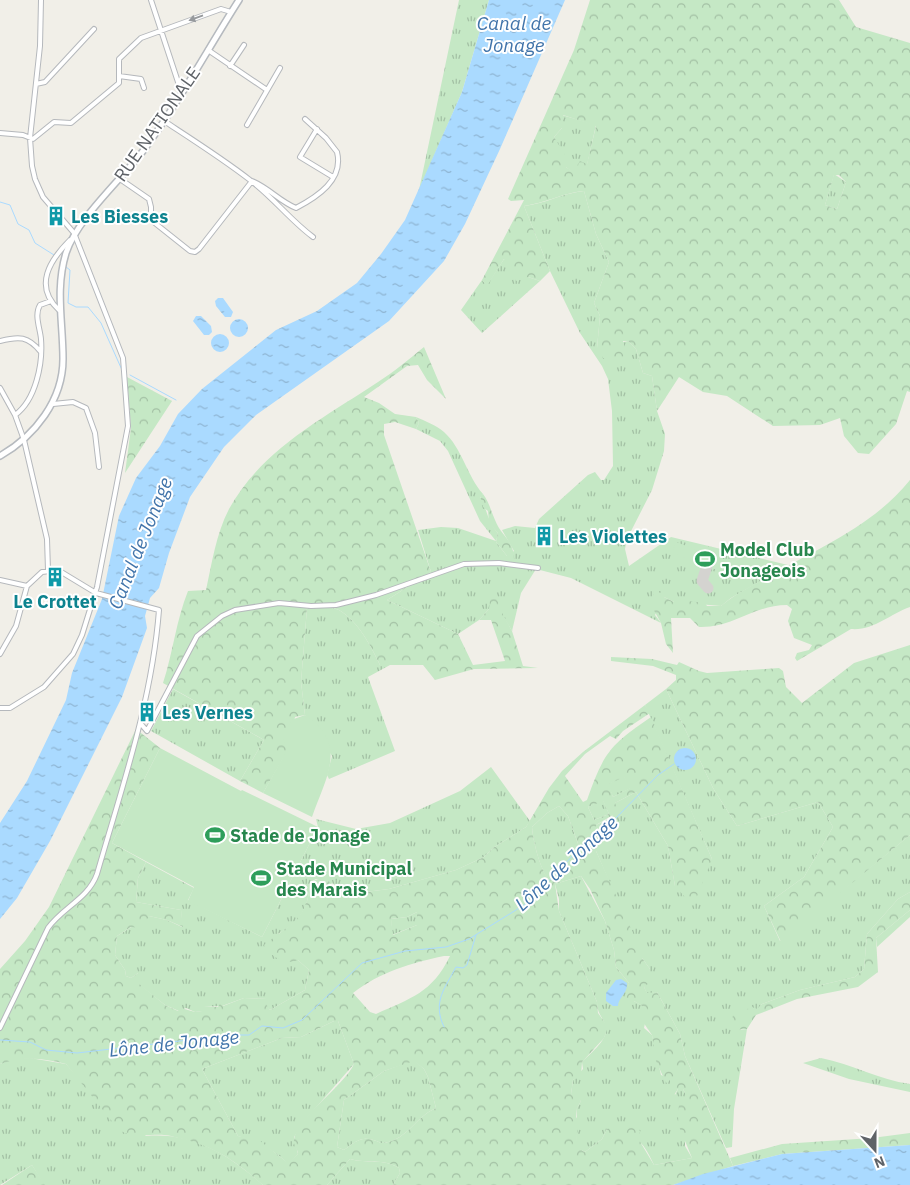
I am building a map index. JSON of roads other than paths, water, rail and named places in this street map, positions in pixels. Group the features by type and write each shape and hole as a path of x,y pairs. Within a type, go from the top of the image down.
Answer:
{"main road":[{"name":"RUE NATIONALE","path":"0,456 24,440 52,404 63,361 60,281 73,236 143,151 239,0"}],"street":[{"path":"0,708 10,708 44,687 59,673 73,654 82,635 96,593 125,443 128,412 124,358 73,236 40,190 32,166 30,138 40,46 41,0"},
{"path":"151,0 178,82 184,88"},
{"path":"0,134 37,138 54,122 71,122 77,119 119,83 119,59 142,38 221,9 232,12"},
{"path":"36,84 44,82 94,29"},
{"path":"230,66 244,45"},
{"path":"208,50 267,90"},
{"path":"247,125 280,68"},
{"path":"119,76 140,79 144,88"},
{"path":"164,120 252,181 271,191 273,196 296,208 323,192 338,165 337,152 317,129 305,119"},
{"path":"317,129 300,156 333,177"},
{"path":"120,179 149,199 151,207 150,220 190,251 195,252 252,181"},
{"path":"252,181 290,216 296,224 313,237"},
{"name":"RUE NATIONALE","path":"51,302 47,284 47,271 60,249 73,236"},
{"path":"15,414 22,410 36,384 41,352 37,311 40,305 51,302 60,310"},
{"path":"0,341 19,336 28,339 41,352"},
{"path":"0,388 15,414 24,440 47,539 48,570"},
{"path":"52,404 73,402 86,408 95,433 99,468"},
{"path":"141,724 148,731 197,636 222,616 235,610 279,603 311,606 336,605 376,595 464,564 498,563 538,568"},
{"path":"0,580 27,586 48,570 67,574 96,593 158,610 156,645 141,724 95,880 85,895 60,915 48,928 0,1028"},
{"path":"0,654 16,626 27,593 27,586"},
{"path":"0,638 7,640"}],"water":[{"name":"Canal de Jonage","path":"489,0 565,0 465,224 444,261 389,321 256,415 224,447 190,497 169,553 159,588 150,598 145,616 147,628 122,697 50,841 17,898 0,919 0,823 27,781 66,700 72,673 102,599 119,516 136,478 160,446 178,414 202,389 276,330 317,311 357,283 381,254 405,220 462,92"},
{"path":"218,298 223,298 233,312 231,317 225,317 216,306 215,301"},
{"path":"196,316 201,316 211,326 212,332 209,335 204,335 193,321"},
{"path":"239,319 245,322 248,328 245,334 239,337 233,334 230,328 233,322"},
{"path":"220,334 226,337 229,343 226,349 220,352 214,349 211,343 214,337"},
{"path":"685,748 693,751 696,759 693,767 685,770 677,767 674,759 677,751"},
{"path":"621,979 627,983 627,987 618,1006 613,1006 606,1001 606,993 616,980"},
{"path":"910,1145 910,1185 673,1185 703,1174 782,1154"}],"waterway":[{"path":"0,202 10,205 18,224 29,230 35,243 54,255"},
{"path":"66,267 70,270 68,303 76,307 88,307 101,323 122,370"},
{"path":"130,375 176,400"},
{"name":"Lône de Jonage","path":"0,1040 30,1042 46,1050 77,1053 214,1037 224,1039 233,1035 249,1035 262,1026 283,1028 302,1020 362,963 405,951 446,947 469,939 529,902 593,834 612,822 658,775 674,764"},
{"path":"444,1027 439,1010 441,996 456,967 463,968 467,965 476,935"}],"place":[{"name":"Les Biesses","path":"56,216"},
{"name":"Les Violettes","path":"544,536"},
{"name":"Model Club Jonageois","path":"705,559"},
{"name":"Le Crottet","path":"55,577"},
{"name":"Les Vernes","path":"147,712"},
{"name":"Stade de Jonage","path":"215,835"},
{"name":"Stade Municipal des Marais","path":"261,878"}]}
